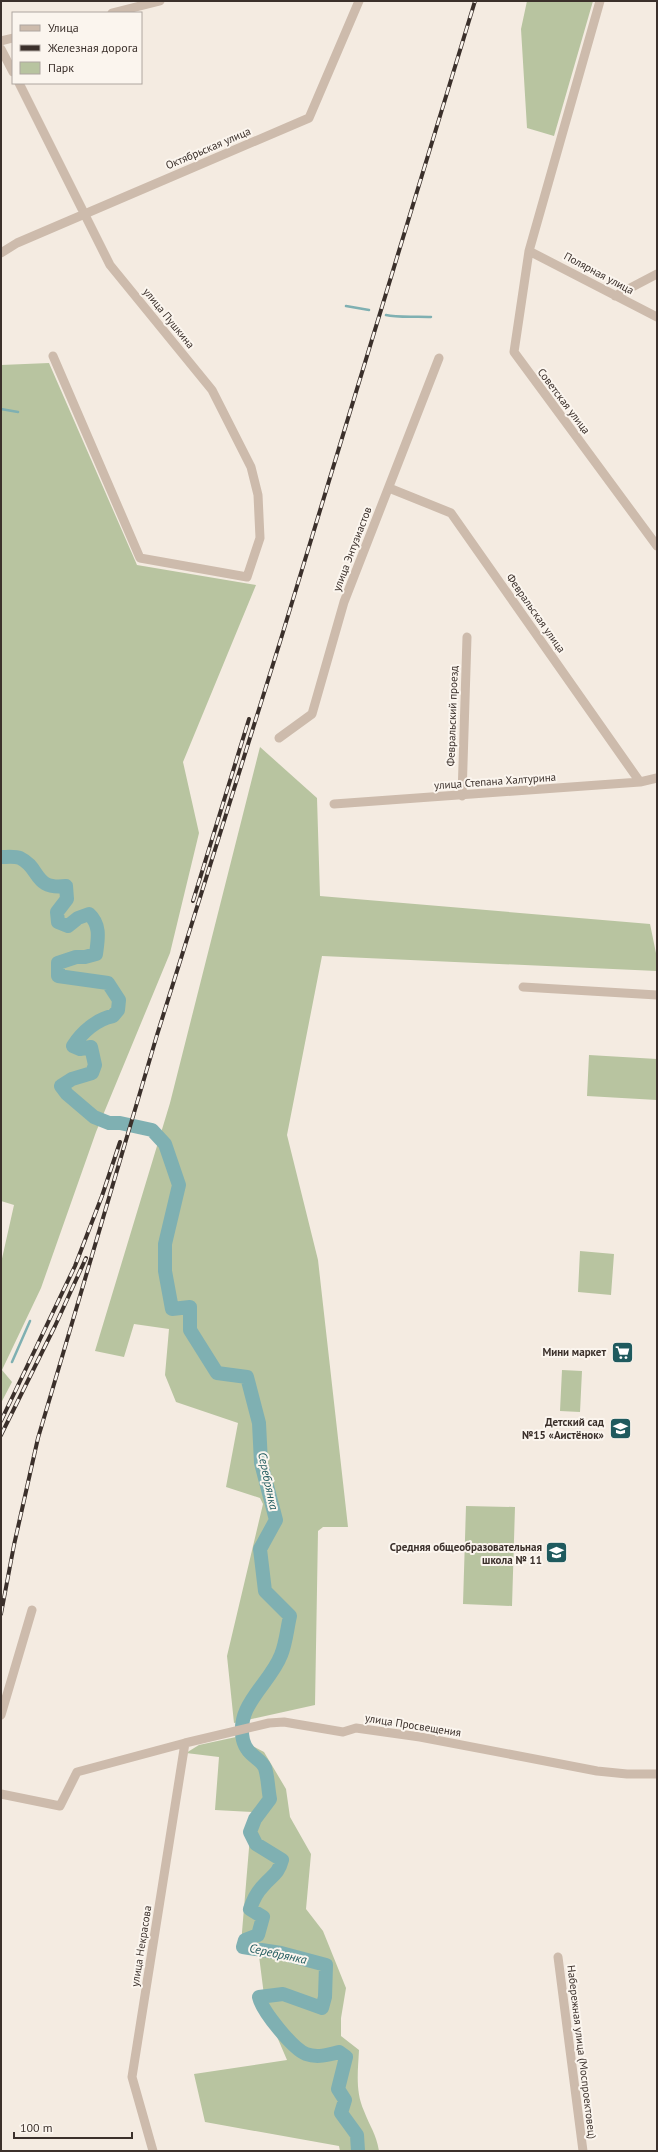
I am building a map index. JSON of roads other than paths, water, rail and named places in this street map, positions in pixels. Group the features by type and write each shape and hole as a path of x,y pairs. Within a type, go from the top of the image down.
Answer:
{"street":[{"path":"116,12 160,1"},
{"name":"Октябрьская улица","path":"1,253 17,243 309,118 359,1"},
{"name":"Советская улица","path":"600,1 530,251 514,352 657,546"},
{"path":"1,41 12,38"},
{"path":"1,49 12,70"},
{"name":"улица Пушкина","path":"20,84 86,214 110,265 212,390 251,467 258,495 260,538 247,577 140,558 53,356"},
{"name":"Полярная улица","path":"530,251 657,317"},
{"path":"615,296 657,274"},
{"name":"улица Энтузиастов","path":"278,738 312,714 344,602 439,358"},
{"name":"Февральская улица","path":"389,488 451,513 640,782"},
{"name":"Февральский проезд","path":"462,796 467,637"},
{"name":"улица Степана Халтурина","path":"334,804 640,782 657,778"},
{"path":"523,987 657,995"},
{"path":"1,1716 32,1610"},
{"name":"улица Просвещения","path":"1,1794 60,1806 78,1772 255,1726 284,1722 343,1732 356,1728 420,1737 597,1771 626,1774 657,1774"},
{"name":"улица Некрасова","path":"153,2151 132,2077 185,1743"},
{"name":"Набережная улица (Моспроектовец)","path":"558,1957 583,2151"}],"waterway":[{"path":"346,306 369,310"},
{"path":"386,315 431,317"},
{"path":"1,409 18,412"},
{"name":"Серебрянка","path":"1,857 20,858 27,862 42,882 48,885 66,886 67,899 57,912 58,922 68,926 78,918 89,914 93,918 98,932 96,954 85,957 76,957 58,963 58,976 108,983 119,1000 118,1010 113,1016 101,1020 90,1027 73,1046 80,1049 91,1047 95,1065 92,1073 72,1079 61,1086 67,1094 94,1117 109,1123 120,1123 152,1130 165,1144 179,1185 165,1244 165,1271 172,1309 190,1307 190,1330 217,1373 247,1377 259,1423 261,1463 276,1520 260,1549 265,1591 290,1616 281,1655 276,1666 249,1705 244,1716 242,1727 245,1745 265,1768 270,1799 255,1819 250,1832 256,1844 282,1860 277,1872 261,1888 252,1902 250,1909 263,1917 258,1935 245,1940 243,1947 281,1953 326,1965 325,1997 322,2008 283,1994 259,1997 261,2003 272,2020 300,2051 314,2056 339,2052 346,2057 338,2089 345,2100 341,2113 357,2135 358,2151"},
{"path":"12,1362 30,1321"}],"railway":[{"path":"1,1614 14,1545 38,1438 157,1035 280,642 475,1"},
{"path":"193,901 249,719"},
{"path":"1,1421 75,1266 102,1196 120,1142"},
{"path":"1,1435 55,1326 86,1258"}],"place":[{"name":"Мини маркет","path":"622,1352"},
{"name":"Детский сад №15 «Аистёнок»","path":"620,1428"},
{"name":"Средняя общеобразовательная школа № 11","path":"557,1553"}]}
